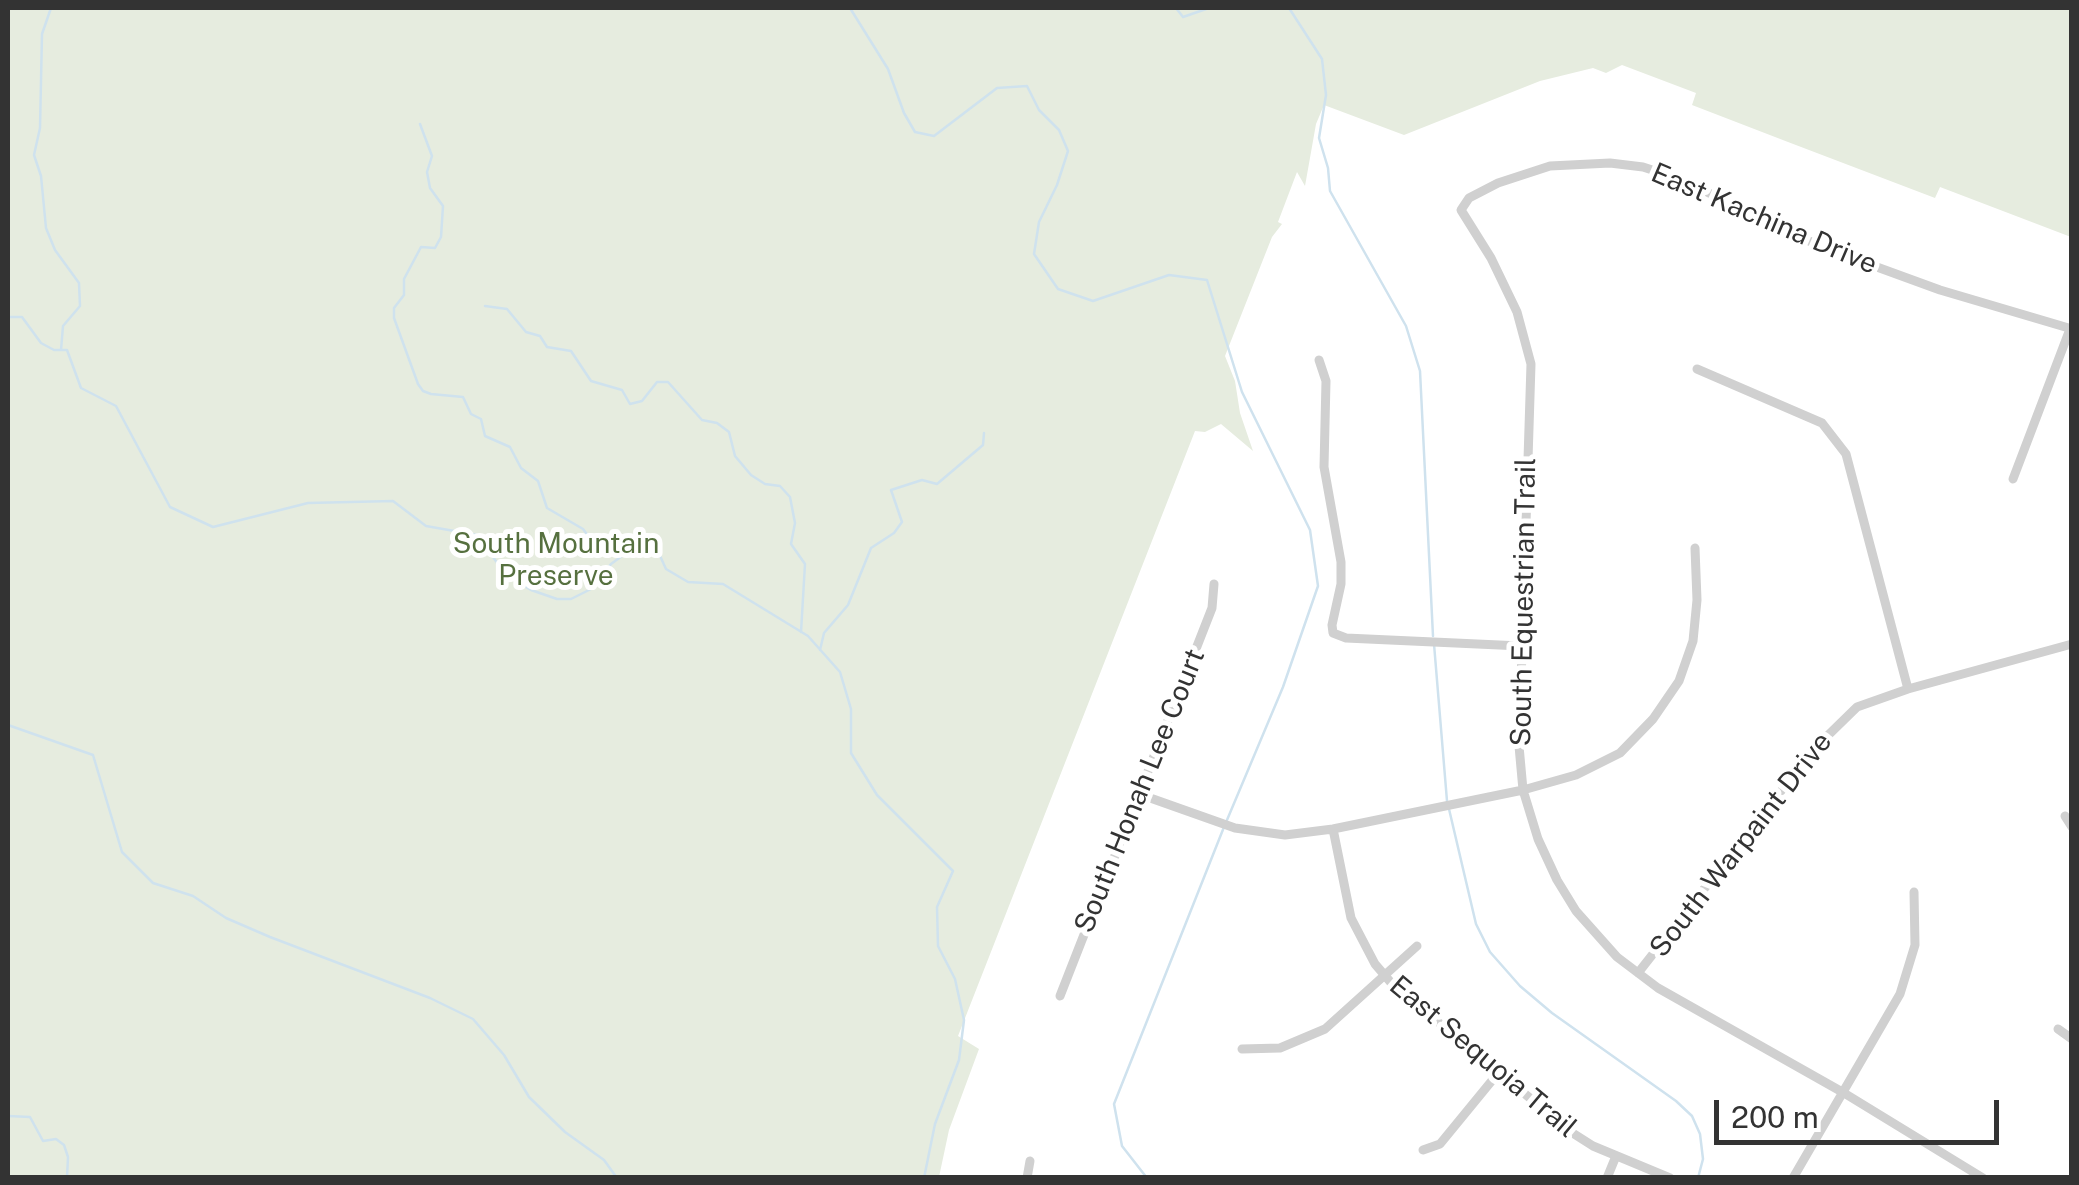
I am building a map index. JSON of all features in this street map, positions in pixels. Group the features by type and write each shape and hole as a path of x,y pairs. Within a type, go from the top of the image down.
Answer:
{"street":[{"name":"East Kachina Drive","path":"1461,210 1470,198 1498,183 1550,166 1610,163 1643,167 1680,179 1804,240 1940,290 2071,329"},
{"name":"South Equestrian Trail","path":"1461,210 1491,258 1517,312 1531,364 1519,746 1524,790 1538,839 1576,912 1617,956 1658,988 1984,1178"},
{"path":"2013,479 2071,329"},
{"path":"1319,360 1326,381 1324,466 1341,562 1332,630 1346,638 1521,646"},
{"path":"1696,369 1822,423 1846,454 1908,689"},
{"path":"1138,794 1234,828 1285,835 1333,830 1524,790 1576,775 1620,753 1653,720 1679,681 1693,642 1695,548"},
{"name":"South Honah Lee Court","path":"1060,996 1212,608 1214,584"},
{"name":"South Warpaint Drive","path":"1638,973 1826,735 1857,707 2072,644"},
{"path":"2065,816 2072,827"},
{"name":"East Sequoia Trail","path":"1333,830 1351,918 1384,975 1572,1132 1616,1156 1670,1178"},
{"path":"1793,1178 1900,994 1916,945 1914,892"},
{"path":"1242,1049 1280,1048 1304,1040 1334,1022 1417,946"},
{"path":"2058,1030 2072,1039"},
{"path":"1423,1150 1440,1144 1499,1072"},
{"path":"1607,1178 1616,1156"},
{"path":"1027,1178 1030,1160"}],"green space":[{"name":"South Mountain Preserve","path":"8,8 2071,8 2071,237 1940,187 1935,198 1788,142 1692,105 1696,93 1622,65 1606,73 1593,68 1540,81 1404,135 1324,105 1316,124 1305,186 1297,172 1278,222 1282,224 1272,237 1225,356 1253,451 1221,424 1205,432 1195,431 958,1036 979,1049 949,1130 939,1177 8,1177"}],"waterway":[{"path":"51,8 42,34 40,128 34,155 41,176 46,228 55,250 79,283 80,306 63,326 61,350"},
{"path":"850,8 888,69 915,132 934,136 997,88 1027,86 1039,110 1059,130 1068,151 1039,222 1034,254 1058,289 1093,301 1169,275 1207,280 1242,392 1310,530 1318,586 1283,687 1227,820"},
{"path":"1176,8 1183,17 1209,8"},
{"path":"1289,8 1322,59 1326,95 1319,138 1330,191 1406,326 1420,371 1433,636"},
{"path":"420,124 432,156 427,172 430,188 443,206 441,237 435,248 421,247 404,279 404,295 394,308 394,318 418,384 431,394 463,397 471,414 481,419 485,436 510,447 521,468 538,481 547,508 583,529 592,541 610,551 632,539 650,538 655,546"},
{"path":"485,306 507,309 526,332 540,336 547,347 571,351 591,381 622,390 630,404 642,401 657,382 668,382 702,420 717,423 729,432 735,456 751,475 765,484 780,486 790,497 795,523 791,544 805,564 801,632"},
{"path":"8,317 22,317 41,343 54,350 67,350 81,388 116,406 170,507 213,527 308,503 393,501 426,526 477,535 506,575 557,599 571,599 593,588 611,564 637,545 656,547 666,569 688,582 723,584 808,636 840,672 851,709 851,753 877,795 953,871 937,907 938,946 955,979 964,1020 959,1060 935,1124 924,1178"},
{"path":"820,650 824,633 848,605 871,548 894,533 902,522 891,490 922,480 937,484 983,445 984,433"},
{"path":"1434,644 1447,801"},
{"path":"8,725 93,755 122,852 153,883 193,896 226,918 270,937 430,998 473,1019 504,1055 529,1097 565,1132 604,1160 617,1178"},
{"path":"1449,809 1476,924 1490,952 1520,986 1552,1013 1692,1116 1700,1134 1703,1159 1698,1178"},
{"path":"1147,1178 1122,1146 1114,1104 1224,827"},
{"path":"8,1116 30,1117 43,1141 56,1139 64,1145 67,1178"}]}
